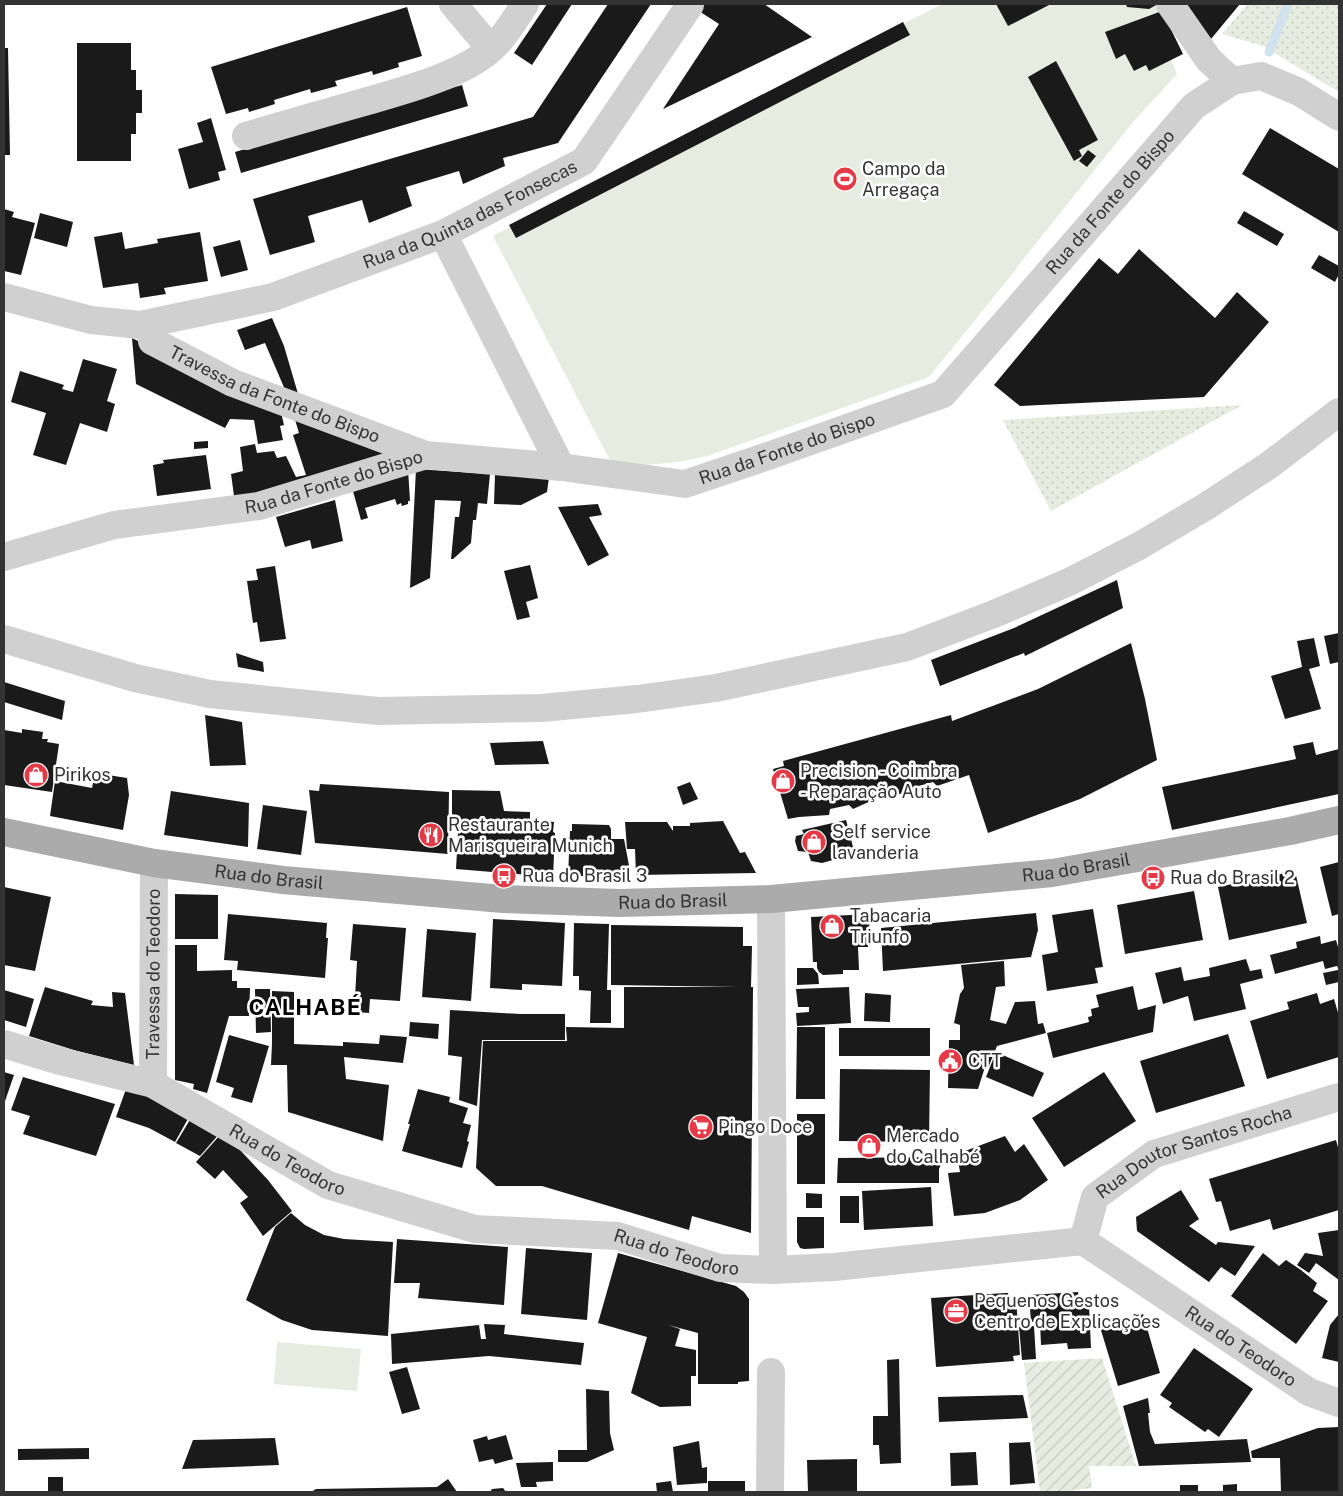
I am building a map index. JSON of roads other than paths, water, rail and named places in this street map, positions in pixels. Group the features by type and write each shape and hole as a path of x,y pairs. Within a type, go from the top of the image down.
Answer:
{"main road":[{"name":"Rua do Brasil","path":"4,832 154,863 283,880 503,899 620,903 771,899 1052,874 1290,831 1339,820"}],"street":[{"path":"453,4 491,49"},
{"path":"246,136 414,87 460,69 491,49 506,32 525,4"},
{"path":"1170,4 1209,60 1232,81 1261,76 1299,92 1339,117"},
{"name":"Rua da Quinta das Fonsecas","path":"174,318 273,297 442,234 584,161 690,5"},
{"name":"Rua da Fonte do Bispo","path":"4,557 114,525 259,506 426,455 561,467 685,484 944,394 1194,106 1232,81"},
{"path":"442,234 561,467"},
{"name":"Travessa da Fonte do Bispo","path":"4,297 91,320 140,325 174,318"},
{"name":"Travessa da Fonte do Bispo","path":"152,341 233,383 426,455"},
{"path":"4,639 135,678 210,694 378,711 542,708 637,699 716,688 907,647 994,614 1068,582 1139,546 1205,508 1268,466 1339,412"},
{"name":"Travessa do Teodoro","path":"153,1084 154,863"},
{"path":"771,899 773,1270"},
{"name":"Rua do Teodoro","path":"4,1044 60,1061 153,1084 328,1185 475,1229 618,1236 720,1268 773,1270 834,1267 1082,1241 1309,1392 1339,1403"},
{"name":"Rua Doutor Santos Rocha","path":"1082,1241 1095,1197 1154,1154 1339,1097"},
{"path":"770,1492 771,1372"}],"waterway":[{"path":"1269,52 1288,4"}],"place":[{"name":"Campo da Arregaça","path":"845,179"},
{"name":"Pirikos","path":"36,775"},
{"name":"Precision - Coimbra - Reparação Auto","path":"783,781"},
{"name":"Restaurante Marisqueira Munich","path":"431,835"},
{"name":"Self service lavanderia","path":"814,842"},
{"name":"Rua do Brasil 3","path":"504,876"},
{"name":"Rua do Brasil 2","path":"1153,878"},
{"name":"Tabacaria Triunfo","path":"832,926"},
{"name":"CTT","path":"950,1061"},
{"name":"Pingo Doce","path":"701,1127"},
{"name":"Mercado do Calhabé","path":"869,1146"},
{"name":"Pequenos Gestos Centro de Explicações","path":"956,1311"}],"district":[{"name":"CALHABÉ","path":"305,1007"}]}
